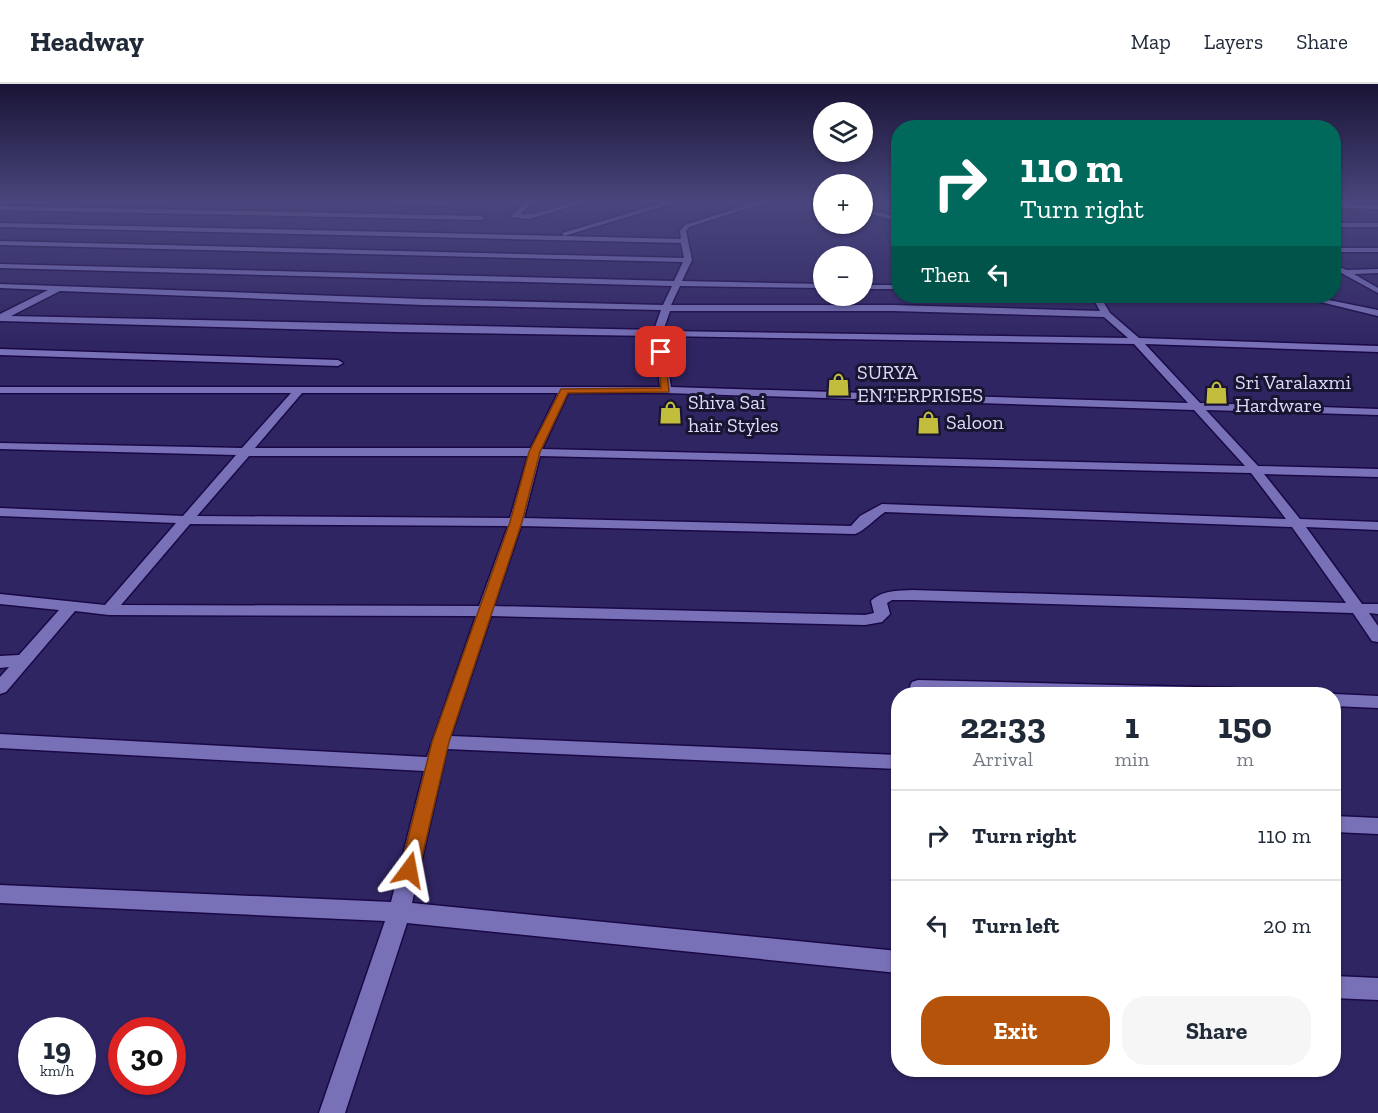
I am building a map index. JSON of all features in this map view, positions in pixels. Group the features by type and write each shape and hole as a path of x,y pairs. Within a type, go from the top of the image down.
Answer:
{"street":[{"path":"79,274 122,249"},
{"path":"248,249 688,260"},
{"path":"666,390 658,333 666,308 688,260 685,249"},
{"path":"1341,250 1378,250"},
{"path":"0,266 473,280 813,286"},
{"path":"1343,272 1378,272"},
{"path":"1343,272 1378,291"},
{"path":"0,318 69,281"},
{"path":"0,286 423,302 666,308 893,308 1106,314"},
{"path":"873,287 891,287"},
{"path":"1100,303 1106,314 1137,341 1252,468 1295,522 1378,637"},
{"path":"1332,303 1378,313"},
{"path":"0,318 1137,341 1378,349"},
{"path":"0,352 338,363"},
{"path":"0,390 666,390 1378,412"},
{"path":"109,610 299,390"},
{"path":"332,1113 399,912 440,742 516,522 535,452 564,391"},
{"path":"0,446 244,452 535,452 1252,468 1378,473"},
{"path":"0,512 188,520 516,522 855,530 882,508 1378,526"},
{"path":"0,599 109,610 484,611 865,620 877,619 882,614 879,601 889,596 912,595 1378,609"},
{"path":"0,688 71,606"},
{"path":"0,662 26,660"},
{"path":"918,686 975,687"},
{"path":"1341,700 1378,702"},
{"path":"0,741 434,764"},
{"path":"440,742 891,762"},
{"path":"1341,824 1378,826"},
{"path":"0,894 399,912 891,961"},
{"path":"1341,987 1378,990"}],"place":[{"name":"SURYA ENTERPRISES","path":"839,384"},
{"name":"Sri Varalaxmi Hardware","path":"1217,393"},
{"name":"Shiva Sai hair Styles","path":"670,413"},
{"name":"Saloon","path":"928,422"}],"route":[{"path":"409,870 440,742 516,522 535,452 564,391 666,390 661,352"}]}
